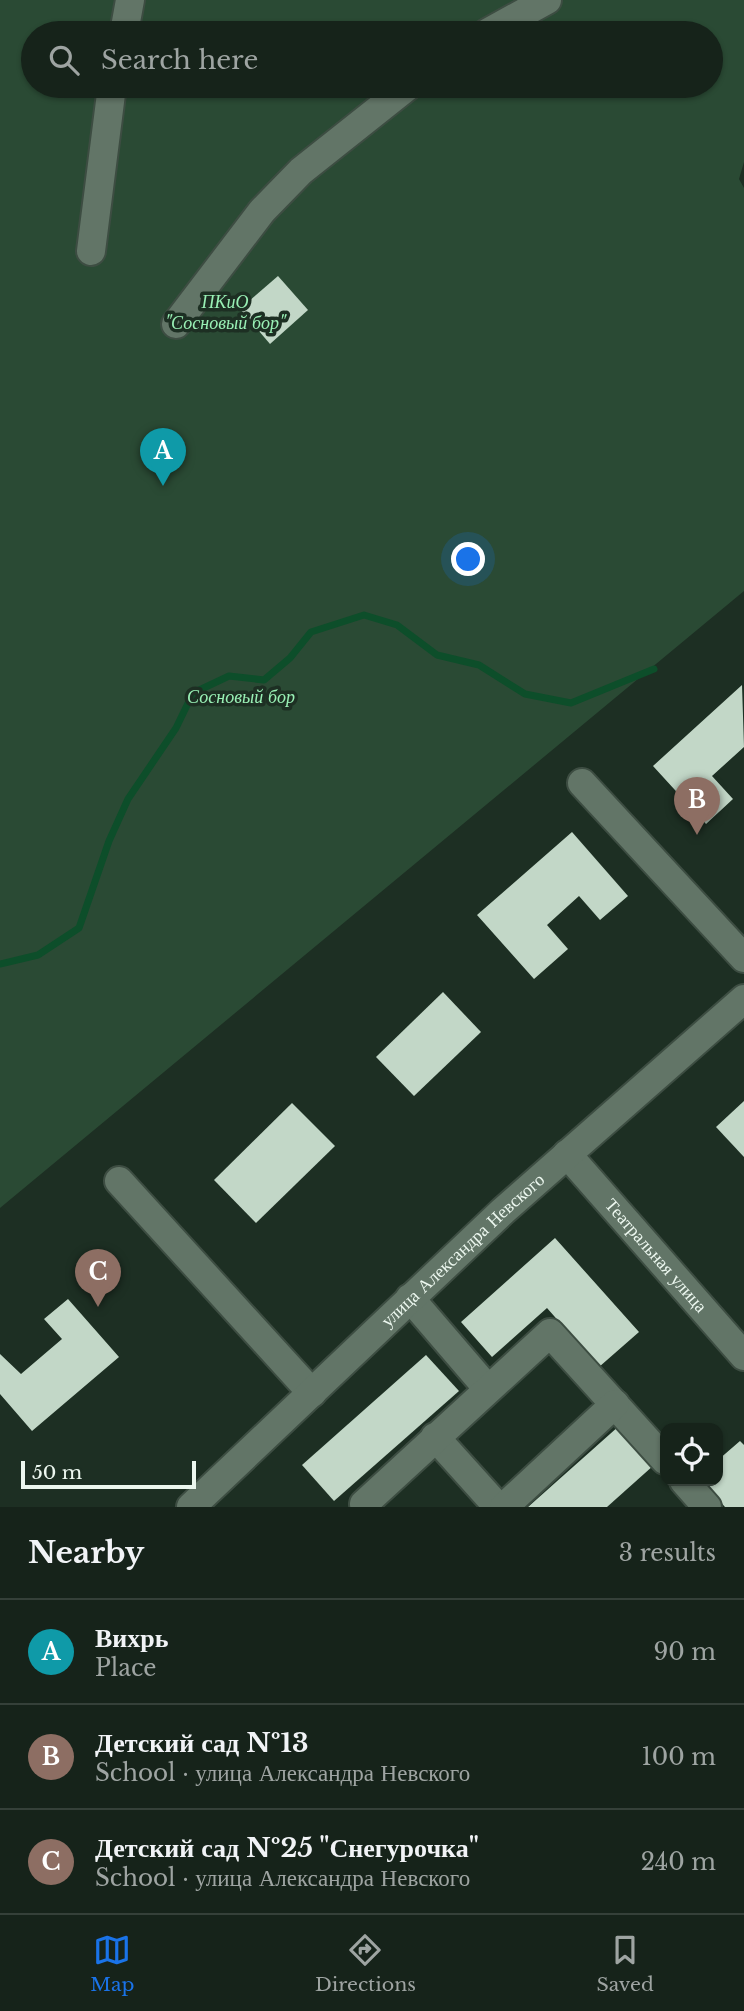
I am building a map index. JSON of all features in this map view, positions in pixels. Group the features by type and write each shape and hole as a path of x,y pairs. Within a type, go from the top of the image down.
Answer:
{"street":[{"path":"126,21 130,0"},
{"path":"509,21 547,0"},
{"path":"91,251 110,98"},
{"path":"176,324 262,211 285,187 393,98"},
{"path":"582,783 744,958"},
{"name":"улица Александра Невского","path":"191,1507 410,1298 567,1154 744,999"},
{"name":"Театральная улица","path":"567,1154 744,1356"},
{"path":"119,1181 312,1393"},
{"path":"410,1298 488,1389"},
{"path":"366,1507 364,1504 550,1333 660,1454"},
{"path":"504,1507 615,1404"},
{"path":"435,1437 498,1507"},
{"path":"688,1486 707,1507"}],"green space":[{"name":"Сосновый бор","path":"0,0 744,0 744,162 739,179 744,188 744,591 0,1208"}],"building":[{"path":"278,276 308,310 270,344 240,309"},
{"path":"742,685 744,747 712,776 733,799 706,824 653,766"},
{"path":"572,832 628,896 600,920 579,896 547,925 568,949 534,979 477,915"},
{"path":"443,992 481,1032 414,1096 376,1057"},
{"path":"744,1101 744,1157 716,1127"},
{"path":"292,1103 335,1146 256,1223 214,1180"},
{"path":"555,1238 639,1332 599,1367 547,1308 492,1357 461,1322"},
{"path":"68,1299 119,1357 32,1431 0,1394 0,1354 21,1374 62,1339 44,1319"},
{"path":"426,1355 459,1391 334,1501 302,1465"},
{"path":"619,1426 654,1465 607,1507 528,1507"},
{"path":"740,1441 744,1445 744,1507 725,1507 706,1486 723,1486 723,1456"}],"waterway":[{"path":"0,964 38,955 79,928 109,841 128,799 176,728 193,693 229,676 264,680 290,658 311,632 364,615 397,625 437,655 479,665 525,694 571,703 654,669"}],"place":[{"name":"Вихрь","path":"163,486"},
{"name":"Детский сад №13","path":"697,835"},
{"name":"Детский сад №25 \"Снегурочка\"","path":"98,1307"}],"park label":[{"name":"ПКиО \"Сосновый бор\"","path":"225,312"}]}
